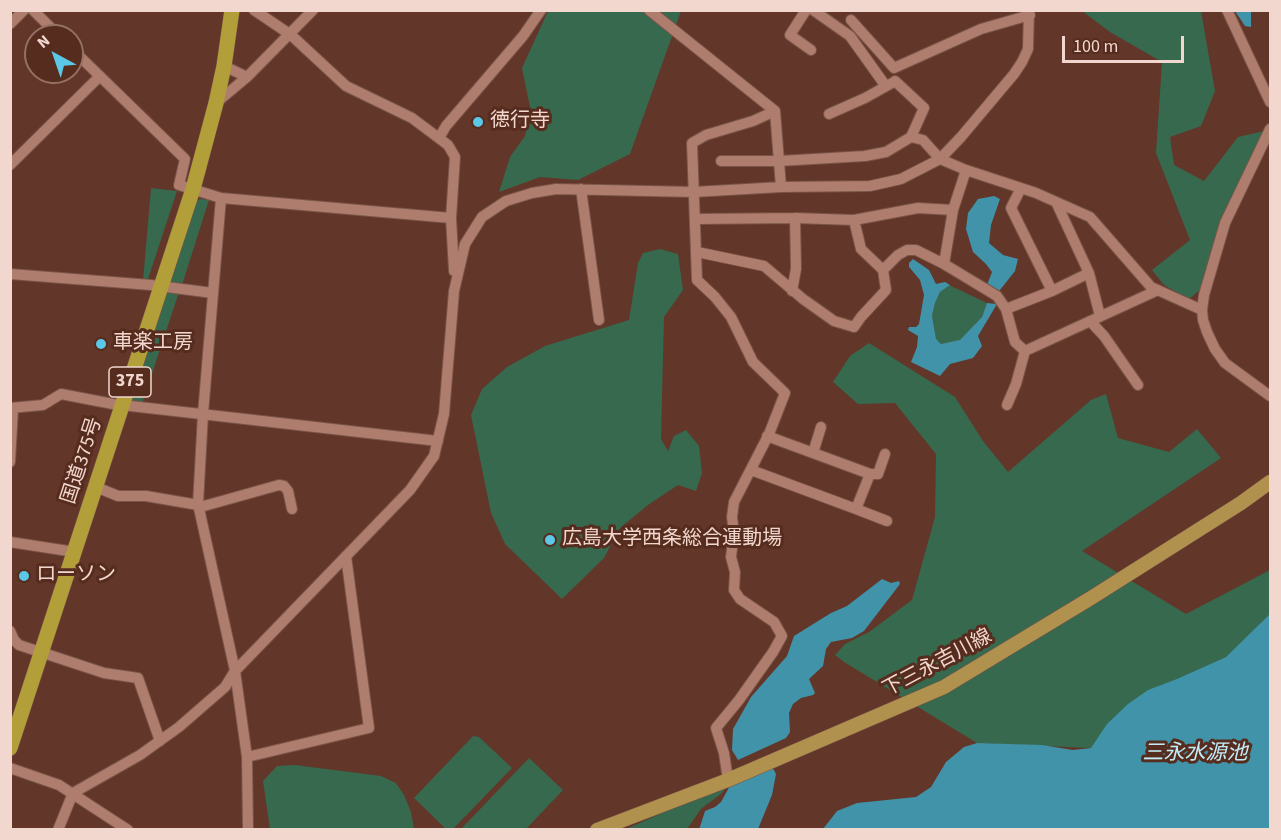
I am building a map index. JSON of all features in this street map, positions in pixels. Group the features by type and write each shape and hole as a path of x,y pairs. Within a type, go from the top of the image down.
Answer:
{"highway":[{"name":"国道375号","path":"10,748 192,189 216,103 232,10"}],"main road":[{"name":"下三永吉川線","path":"597,830 728,780 944,687 1091,598 1241,503 1270,482"}],"street":[{"path":"10,24 24,10"},
{"path":"33,10 47,24"},
{"path":"58,830 73,793 140,755 225,687 235,671 410,490 434,456 438,441 444,414 454,291 451,218 454,157 448,145 440,138 412,118 346,86 291,34 254,10"},
{"path":"216,103 247,77 313,10"},
{"path":"440,138 446,126 523,36 541,10"},
{"path":"649,10 775,111 781,187"},
{"path":"806,10 790,36 811,50"},
{"path":"721,161 779,161 865,156 886,152 911,136 924,108 890,83 850,36 813,10"},
{"path":"1227,10 1270,102"},
{"path":"454,291 465,244 482,217 506,201 532,193 556,189 694,192 781,187 870,186 901,179 940,159 1022,63 1028,49 1030,13 981,29 894,68 890,83"},
{"path":"851,20 894,68"},
{"path":"84,61 185,159 179,185 221,198 451,218"},
{"path":"224,66 247,77"},
{"path":"10,165 100,76"},
{"path":"829,114 865,98 890,83"},
{"path":"728,780 724,753 716,728 739,700 782,636 774,622 740,599 734,590 735,572 731,557 734,502 767,436 785,393 753,362 731,317 697,280 692,143 706,135 753,121 775,111"},
{"path":"1270,129 1225,223 1204,295 1202,310 1207,332 1215,350 1225,363 1270,396"},
{"path":"911,136 923,140 940,159 1021,188 1090,217 1151,286 1202,310"},
{"path":"944,264 953,210 966,170"},
{"path":"1021,188 1011,208 1052,291"},
{"path":"581,189 599,320"},
{"path":"221,198 198,504 235,671 247,757 248,830"},
{"path":"1056,202 1089,273 1095,319 1138,385"},
{"path":"695,219 854,220 918,208 953,210"},
{"path":"792,291 796,269 795,218"},
{"path":"697,252 764,266 792,291 834,321 854,327 886,290 883,270 861,249 854,220"},
{"path":"883,270 907,250 916,250 944,264 998,296 1006,309 1015,342 1025,351"},
{"path":"1006,309 1089,273"},
{"path":"10,274 161,286 213,293"},
{"path":"1025,351 1158,290"},
{"path":"1007,405 1016,384 1025,351"},
{"path":"10,462 12,409 43,405 61,394 123,405 438,441"},
{"path":"813,453 821,427"},
{"path":"767,436 870,474 878,474 885,454"},
{"path":"751,470 887,521"},
{"path":"856,509 870,474"},
{"path":"96,488 118,496 146,496 204,506 279,485 284,486 288,491 292,509"},
{"path":"10,542 75,552"},
{"path":"247,757 369,728 346,556"},
{"path":"10,631 14,644 104,673 138,678 160,741"},
{"path":"10,768 59,785 128,830"}],"green space":[{"path":"548,11 681,11 630,154 578,180 540,177 499,192 510,157 525,136 530,107 522,68"},
{"path":"1082,11 1201,11 1215,91 1201,126 1170,137 1174,165 1204,181 1238,137 1264,131 1207,284 1189,299 1164,285 1152,270 1190,240 1156,153 1162,62 1110,32"},
{"path":"151,188 177,191 147,282 143,281"},
{"path":"200,199 209,200 182,285 172,283 169,280 195,202"},
{"path":"660,249 678,254 683,290 664,317 661,439 668,451 674,436 686,430 699,446 702,473 696,491 678,485 648,505 620,528 604,558 562,599 505,544 491,513 471,415 482,389 507,367 545,346 629,320 638,263 643,253"},
{"path":"949,285 987,303 982,317 960,341 941,344 936,340 932,316 940,292"},
{"path":"165,292 179,292 142,404 134,403 130,398"},
{"path":"869,343 955,397 983,441 1008,472 1091,400 1106,394 1118,438 1169,452 1197,429 1221,458 1082,551 1186,614 1270,570 1270,619 1226,657 1135,699 1091,748 977,743 844,662 835,655 845,644 869,632 912,600 935,517 936,454 895,403 858,404 833,382 850,356"},
{"path":"473,736 479,737 512,768 453,829 446,829 414,798"},
{"path":"529,758 563,790 526,829 461,829"},
{"path":"295,765 381,776 396,783 411,812 414,829 270,829 263,781 277,766"},
{"path":"729,783 722,793 701,809 687,829 624,830"}],"water":[{"path":"1235,11 1251,11 1251,27 1245,26"},
{"path":"994,196 1000,199 991,225 989,243 1003,255 1018,259 1015,271 996,295 987,285 992,272 973,252 966,229 968,213 978,199"},
{"path":"913,259 929,270 936,284 945,282 950,285 940,292 932,316 936,339 941,344 960,340 982,317 987,303 997,304 978,336 982,346 973,358 950,364 940,376 911,362 917,347 918,336 908,330 909,327 916,327 919,324 924,295 920,280 909,267"},
{"path":"882,579 891,583 899,581 900,584 864,631 852,638 831,642 826,649 823,666 809,679 815,693 793,704 789,713 790,732 786,738 738,760 732,750 733,729 751,697 787,656 794,636 847,606"},
{"name":"三永水源池","path":"1270,614 1270,829 823,829 837,811 857,803 916,797 931,787 946,762 964,747 977,743 1042,745 1073,750 1091,748 1107,724 1128,704 1148,690 1226,657"},
{"path":"771,765 776,774 772,795 758,829 699,830 705,811 721,802 732,782"}],"place":[{"name":"徳行寺","path":"478,122"},
{"name":"車楽工房","path":"101,344"},
{"name":"広島大学西条総合運動場","path":"550,540"},
{"name":"ローソン","path":"24,576"}]}
